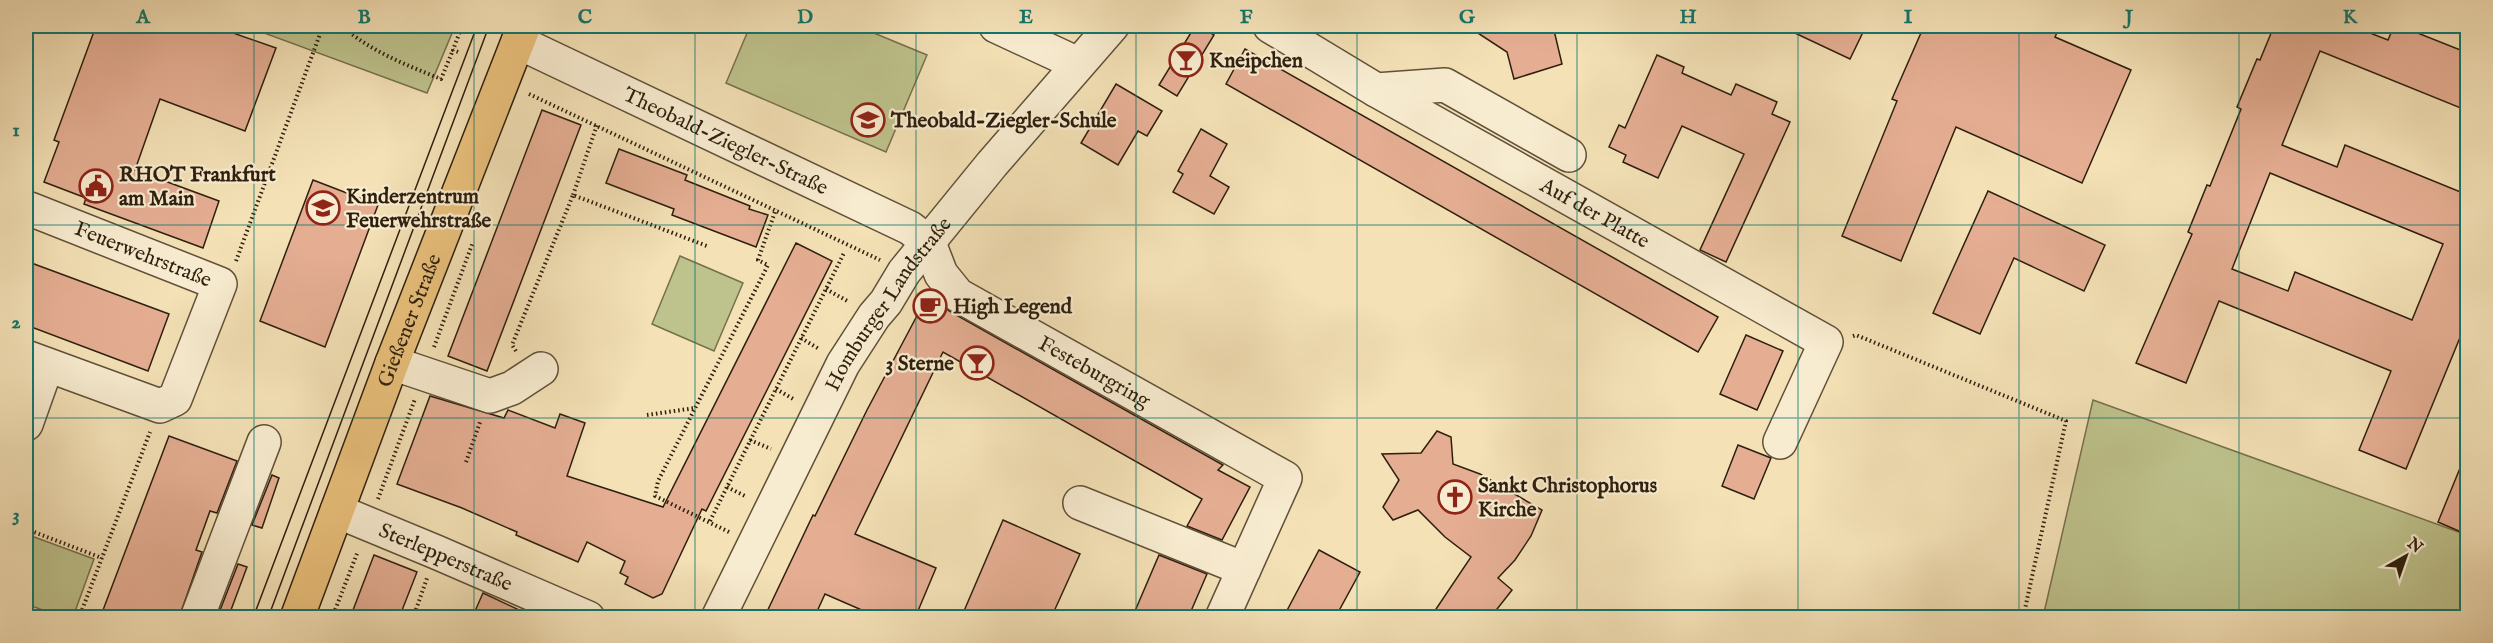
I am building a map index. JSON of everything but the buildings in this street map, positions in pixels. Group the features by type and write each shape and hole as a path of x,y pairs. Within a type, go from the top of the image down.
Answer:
{"main road":[{"name":"Gießener Straße","path":"297,618 392,363 521,34"}],"street":[{"path":"996,26 1078,64"},
{"name":"Homburger Landstraße","path":"718,618 843,364 904,272 992,164 1113,26"},
{"name":"Auf der Platte","path":"1270,26 1376,90 1826,342"},
{"name":"Theobald-Ziegler-Straße","path":"521,34 910,228 929,243"},
{"path":"1376,90 1445,85 1569,155"},
{"name":"Feuerwehrstraße","path":"28,210 220,284 175,399 160,406"},
{"name":"Festeburgring","path":"929,243 941,274 958,295 1285,478 1244,570"},
{"path":"1780,442 1826,342"},
{"path":"26,424 36,361 160,406"},
{"path":"392,363 490,396 512,388 541,369"},
{"path":"197,618 264,442"},
{"path":"1080,503 1244,570 1222,618"},
{"name":"Sterlepperstraße","path":"337,511 588,618"}],"path":[{"path":"220,284 231,274 323,26"},
{"path":"342,26 357,39 393,59 441,79 455,51 462,26"},
{"path":"528,93 776,209 904,272"},
{"path":"512,345 573,195 597,125"},
{"path":"573,195 707,246"},
{"path":"754,546 710,521 655,496 658,481 768,265 758,260 776,209"},
{"path":"710,521 844,253"},
{"path":"1826,342 1856,335 2066,421 2023,618"},
{"path":"801,338 820,349"},
{"path":"776,389 794,400"},
{"path":"466,462 490,396"},
{"path":"80,618 160,406"},
{"path":"647,415 695,408"},
{"path":"750,440 770,448"},
{"path":"727,487 747,496"},
{"path":"26,529 102,558"},
{"path":"412,618 436,552"}],"green space":[{"path":"245,26 455,26 427,93"},
{"path":"750,26 857,26 927,55 886,152 726,83"},
{"path":"680,256 743,283 714,351 652,324"},
{"path":"2093,400 2467,535 2467,617 2043,617"},
{"path":"26,534 94,559 73,617 62,617 26,604"}],"tram line":[{"path":"253,618 477,26"},
{"path":"268,618 489,26"}],"place":[{"name":"Kneipchen","path":"1186,60"},
{"name":"Theobald-Ziegler-Schule","path":"868,120"},
{"name":"RHOT Frankfurt am Main","path":"96,186"},
{"name":"Kinderzentrum Feuerwehrstraße","path":"323,208"},
{"name":"High Legend","path":"930,306"},
{"name":"3 Sterne","path":"977,363"},
{"name":"Sankt Christophorus Kirche","path":"1455,497"}]}
